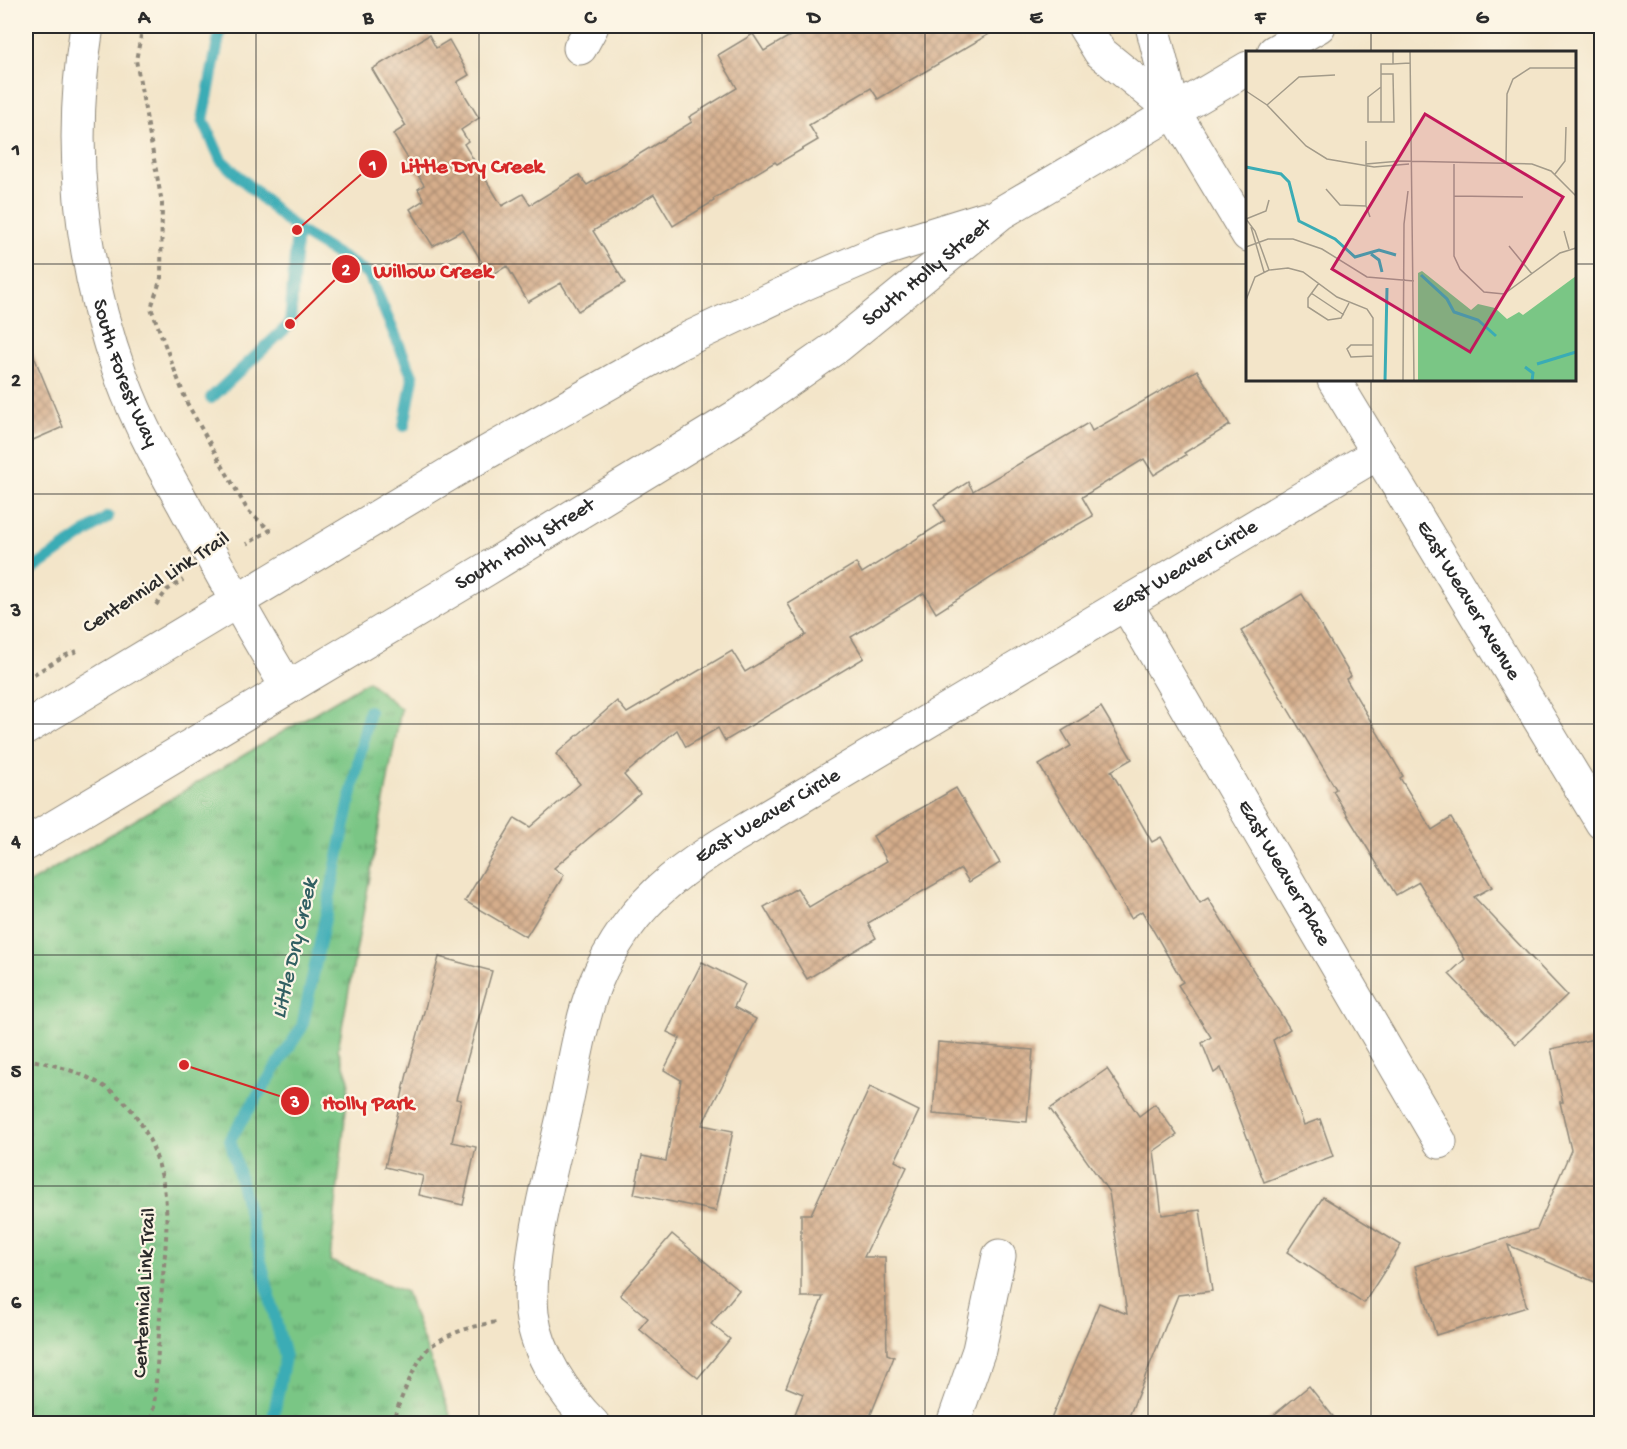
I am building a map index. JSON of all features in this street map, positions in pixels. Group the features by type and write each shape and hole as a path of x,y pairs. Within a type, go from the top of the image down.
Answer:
{"street":[{"name":"South Forest Way","path":"87,26 80,72 78,156 84,228 100,311 122,380 152,446 236,601 286,687"},
{"path":"1084,26 1100,52 1174,112"},
{"path":"1152,26 1174,112 1246,232"},
{"path":"1276,51 1319,26"},
{"name":"South Holly Street","path":"26,844 485,570 739,415 838,346 1001,213 1246,69"},
{"name":"South Holly Street","path":"26,728 449,474 681,342 806,283 885,249 1001,213"},
{"name":"East Weaver Avenue","path":"1335,381 1602,823"},
{"name":"East Weaver Circle","path":"593,1424 560,1382 541,1347 532,1315 532,1278 538,1229 584,1021 595,984 626,928 666,883 693,862 1378,453"},
{"name":"East Weaver Place","path":"1126,604 1440,1142"},
{"path":"953,1424 979,1350 999,1256"}],"path":[{"name":"Centennial Link Trail","path":"143,26 136,60 162,203 161,278 151,308 187,403 248,512 270,530 167,590 151,610"},
{"name":"Centennial Link Trail","path":"26,679 64,656 81,649"},
{"name":"Centennial Link Trail","path":"26,1059 46,1062 71,1071 99,1084 122,1100 138,1120 161,1169 166,1205 166,1241 157,1386 152,1424"},
{"path":"391,1424 416,1367 430,1346 468,1328 532,1315"}],"green space":[{"path":"368,681 401,709 338,1049 349,1080 330,1261 406,1292 453,1423 26,1423 26,885"}],"building":[{"path":"807,26 1003,26 878,99 871,88 809,125 818,140 777,164 775,162 673,226 654,194 593,231 625,283 578,311 561,283 528,302 507,266 490,276 463,230 433,246 410,209 424,200 418,189 424,185 393,134 406,126 372,69 429,35 436,48 449,40 469,75 457,82 479,118 461,130 468,141 464,144 502,206 523,194 530,205 579,175 587,185 620,166 692,122 689,117 737,88 718,55 753,34 764,51"},
{"path":"26,337 63,427 26,443"},
{"path":"1197,370 1230,425 1184,453 1186,455 1154,475 1144,459 1082,497 1093,516 1042,545 936,613 924,593 851,637 864,658 725,741 718,728 686,747 677,730 624,775 640,794 554,868 564,875 526,937 465,901 515,818 530,827 580,784 556,754 617,701 627,713 732,651 745,672 806,635 788,604 856,563 862,573 945,521 934,504 968,482 973,491 1088,423 1092,431"},
{"path":"1302,594 1351,676 1346,679 1403,776 1400,778 1432,830 1451,818 1492,887 1474,897 1567,995 1516,1044 1449,974 1465,959 1419,882 1396,895 1333,791 1336,789 1241,631"},
{"path":"1101,707 1132,759 1111,771 1152,842 1161,837 1200,903 1208,898 1290,1029 1273,1040 1304,1125 1320,1119 1333,1156 1264,1182 1221,1068 1214,1073 1202,1043 1211,1037 1178,985 1183,982 1142,911 1131,918 1039,765 1071,746 1062,731"},
{"path":"956,788 1000,863 969,882 961,869 868,923 876,938 807,979 764,907 797,888 809,907 887,861 873,836"},
{"path":"439,957 492,971 456,1099 461,1100 452,1142 476,1147 463,1205 419,1195 423,1176 385,1167 407,1074"},
{"path":"702,962 745,984 734,1007 756,1019 702,1125 733,1131 716,1211 634,1194 642,1156 666,1161 681,1080 664,1070 680,1038 667,1032"},
{"path":"1602,1037 1602,1285 1508,1245 1527,1307 1436,1335 1415,1266 1537,1229 1571,1150 1551,1049"},
{"path":"938,1042 1033,1050 1027,1122 933,1114"},
{"path":"1107,1069 1139,1116 1155,1104 1177,1135 1154,1151 1162,1215 1200,1210 1212,1291 1178,1295 1126,1424 1049,1424 1099,1303 1127,1314 1109,1192 1050,1109"},
{"path":"870,1087 919,1111 895,1161 907,1167 864,1257 885,1257 887,1354 894,1357 867,1424 791,1424 803,1394 786,1387 823,1297 801,1297 801,1214 811,1214"},
{"path":"1323,1197 1401,1245 1364,1303 1287,1252"},
{"path":"672,1234 739,1290 711,1324 730,1339 698,1378 639,1329 648,1318 620,1295"},
{"path":"1309,1386 1339,1424 1263,1424"}],"waterway":[{"name":"Little Dry Creek","path":"221,26 203,120 221,160 297,230 369,274 413,378 404,426"},
{"path":"211,398 290,324 297,230"},
{"path":"26,574 108,517"},
{"name":"Little Dry Creek","path":"272,1424 285,1357 230,1139 302,1027 369,711"}],"place":[{"name":"Little Dry Creek","path":"297,230"},
{"name":"Willow Creek","path":"290,324"},
{"name":"Holly Park","path":"184,1065"}]}
